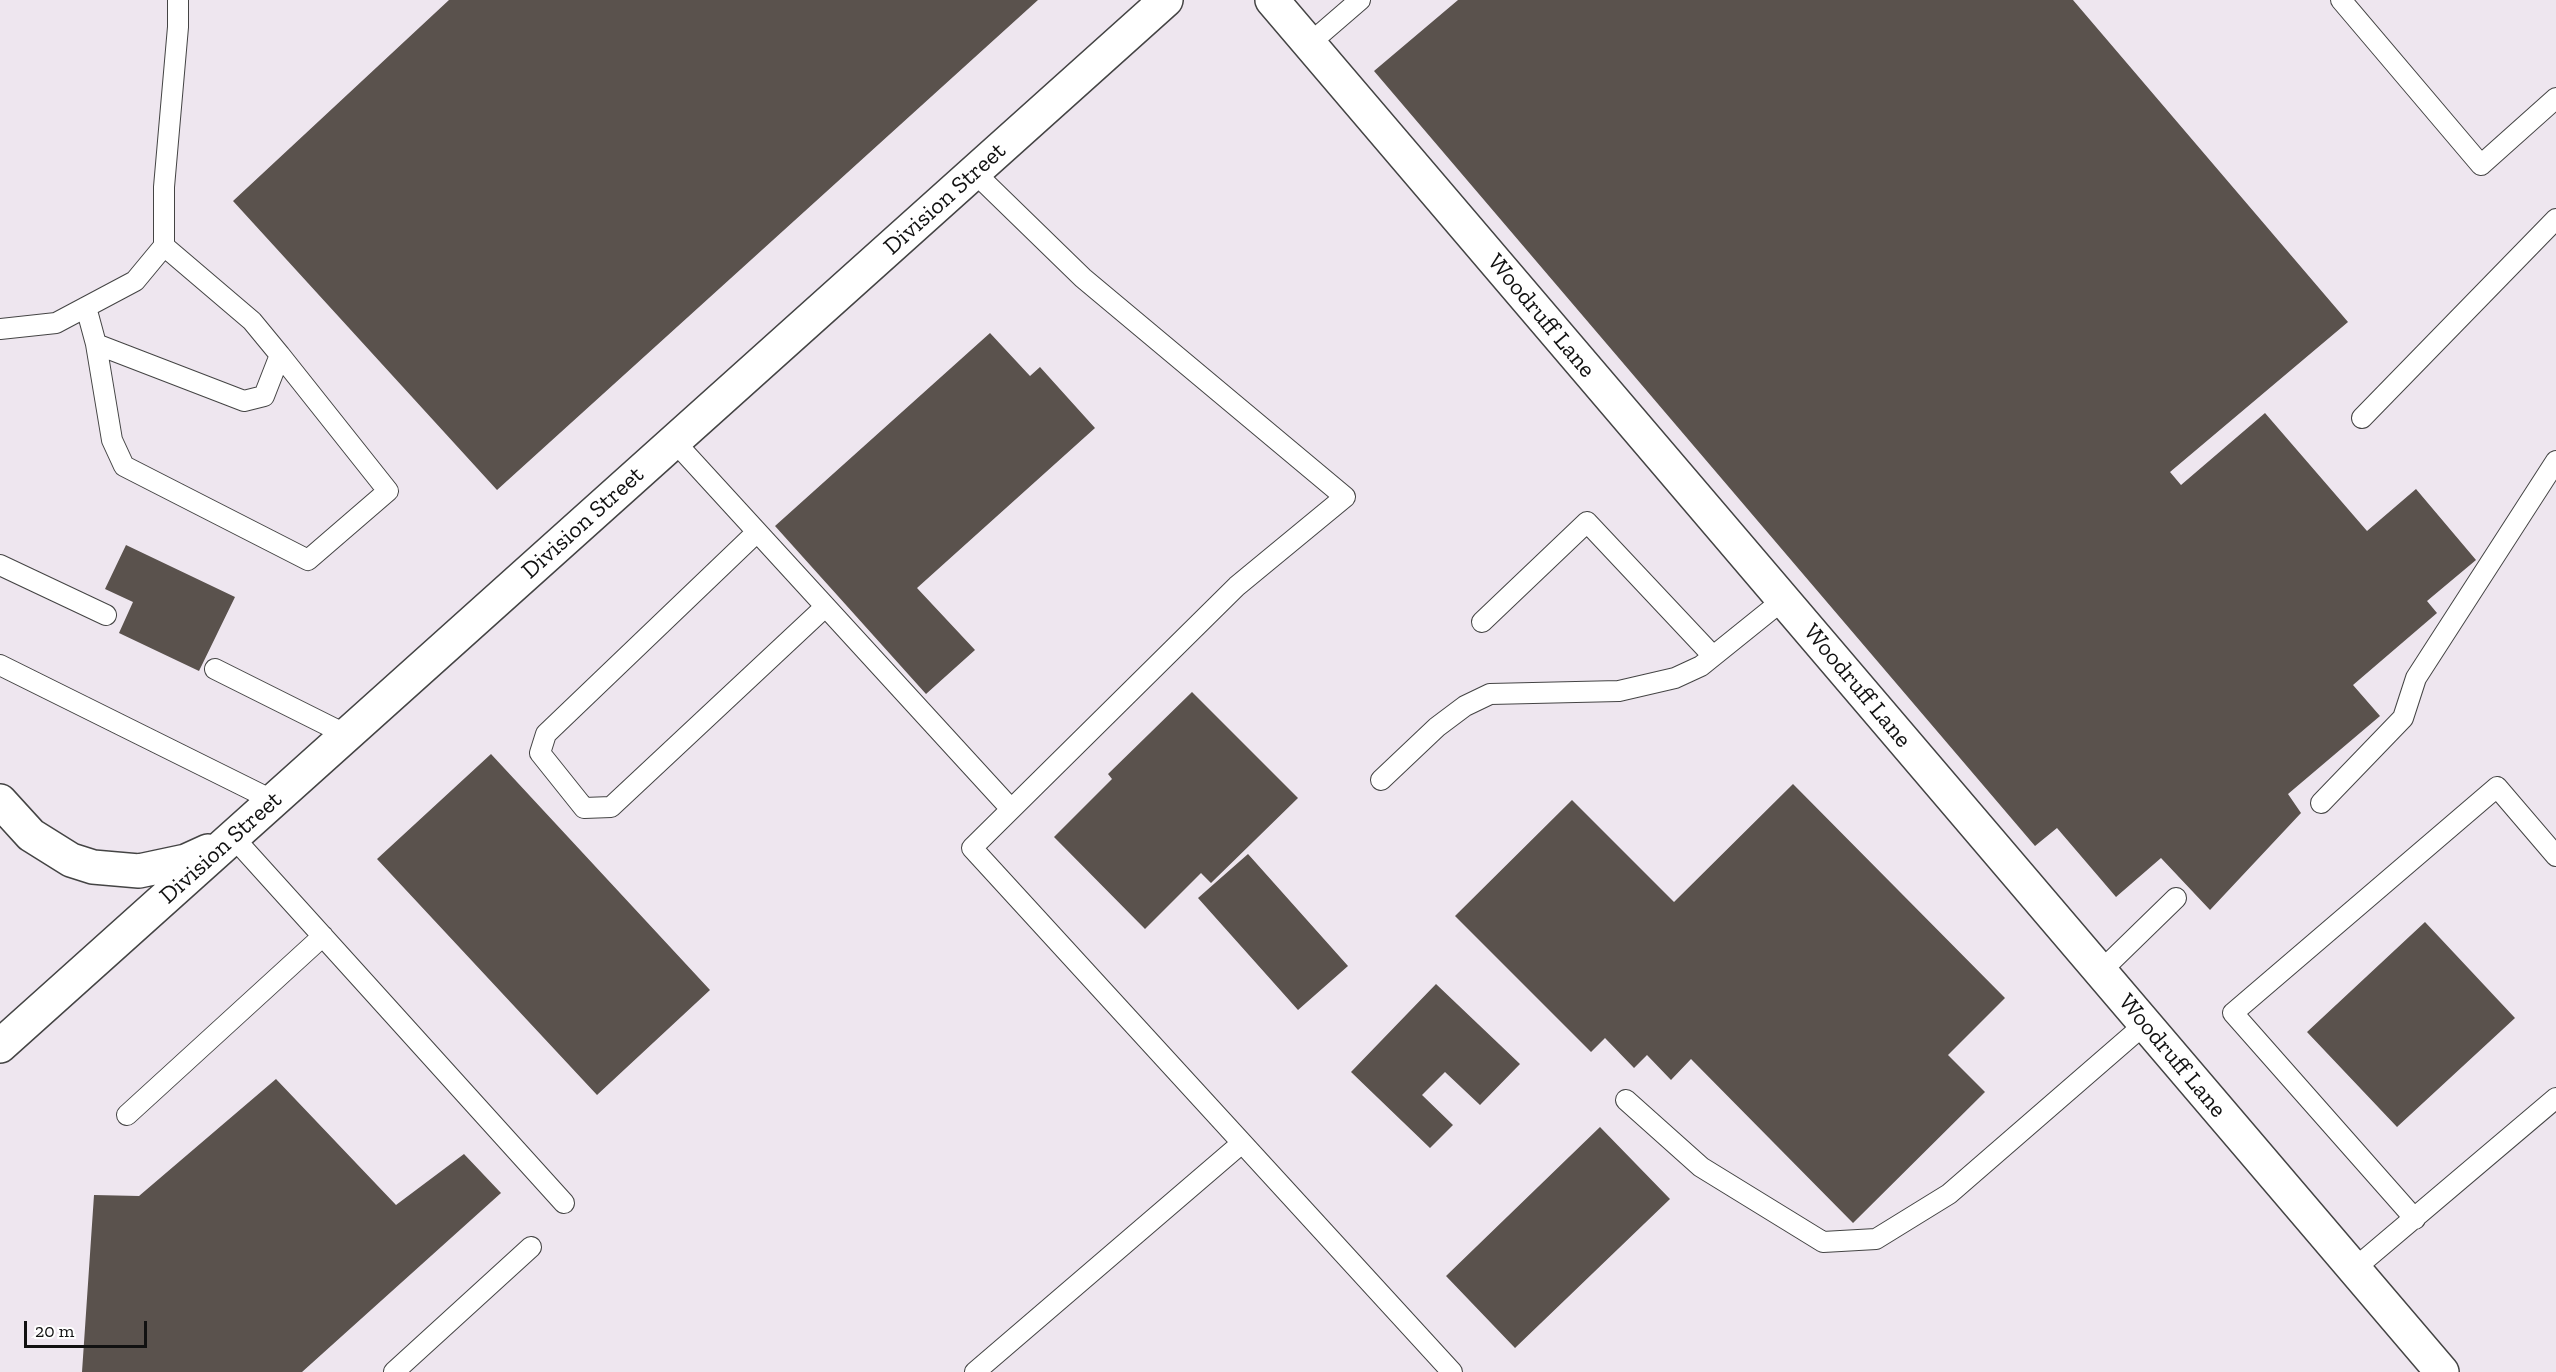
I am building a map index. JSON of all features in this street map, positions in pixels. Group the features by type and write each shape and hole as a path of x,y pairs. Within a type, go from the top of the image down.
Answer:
{"street":[{"name":"Woodruff Lane","path":"1272,0 2442,1372"},
{"name":"Division Street","path":"0,1046 1162,1"},
{"path":"0,801 22,827 51,849 71,860 113,871 139,872 186,861 233,837"}],"lane":[{"path":"0,329 56,323 135,281 164,246 165,187 178,27 178,0"},
{"path":"1309,44 1360,0"},
{"path":"2341,0 2481,165 2556,98"},
{"path":"974,172 1083,278 1345,497 1238,586 972,848 1452,1372"},
{"path":"2362,418 2556,219"},
{"path":"86,307 96,344 112,440 124,466 308,560 388,491 252,321 164,246"},
{"path":"96,344 244,401 264,396 280,355"},
{"path":"674,441 1011,809"},
{"path":"2321,803 2403,718 2416,678 2556,461"},
{"path":"1482,622 1587,522 1713,656"},
{"path":"757,532 546,734 540,753 584,808 611,807 825,607"},
{"path":"0,564 106,615"},
{"path":"1381,780 1437,727 1465,706 1490,694 1619,691 1676,678 1701,666 1784,600"},
{"path":"0,666 274,801"},
{"path":"215,669 347,735"},
{"path":"2415,1219 2233,1013 2497,787 2556,856"},
{"path":"233,837 564,1203"},
{"path":"2100,972 2176,898"},
{"path":"127,1115 323,936"},
{"path":"1626,1100 1701,1167 1823,1242 1876,1239 1949,1194 2145,1024"},
{"path":"2354,1269 2556,1098"},
{"path":"975,1372 1242,1143"},
{"path":"394,1372 531,1247"}],"shaded area":[{"path":"0,0 2556,0 2556,1372 0,1372"}],"building":[{"path":"449,0 1038,0 497,490 233,201"},
{"path":"1458,0 2073,0 2348,322 2170,472 2181,485 2265,413 2367,531 2416,489 2476,560 2427,601 2437,613 2353,685 2380,716 2288,794 2301,813 2210,910 2161,858 2116,897 2057,828 2035,846 1374,71"},
{"path":"990,333 1030,376 1040,367 1095,428 917,588 975,650 926,694 775,526"},
{"path":"126,545 235,597 199,671 119,633 133,602 105,589"},
{"path":"1192,692 1298,798 1211,883 1201,873 1145,929 1054,837 1112,779 1108,774"},
{"path":"491,754 710,990 597,1095 377,859"},
{"path":"1793,784 2005,998 1948,1055 1985,1092 1853,1223 1691,1059 1671,1080 1647,1055 1634,1068 1605,1038 1591,1052 1455,916 1572,800 1674,902"},
{"path":"1248,854 1348,966 1298,1010 1198,898"},
{"path":"2425,922 2515,1018 2397,1127 2307,1032"},
{"path":"1436,984 1520,1064 1480,1105 1445,1072 1422,1095 1453,1125 1430,1148 1351,1072"},
{"path":"276,1079 396,1205 464,1154 501,1193 302,1372 82,1372 94,1195 139,1196"},
{"path":"1600,1127 1670,1199 1515,1348 1446,1276"}]}
